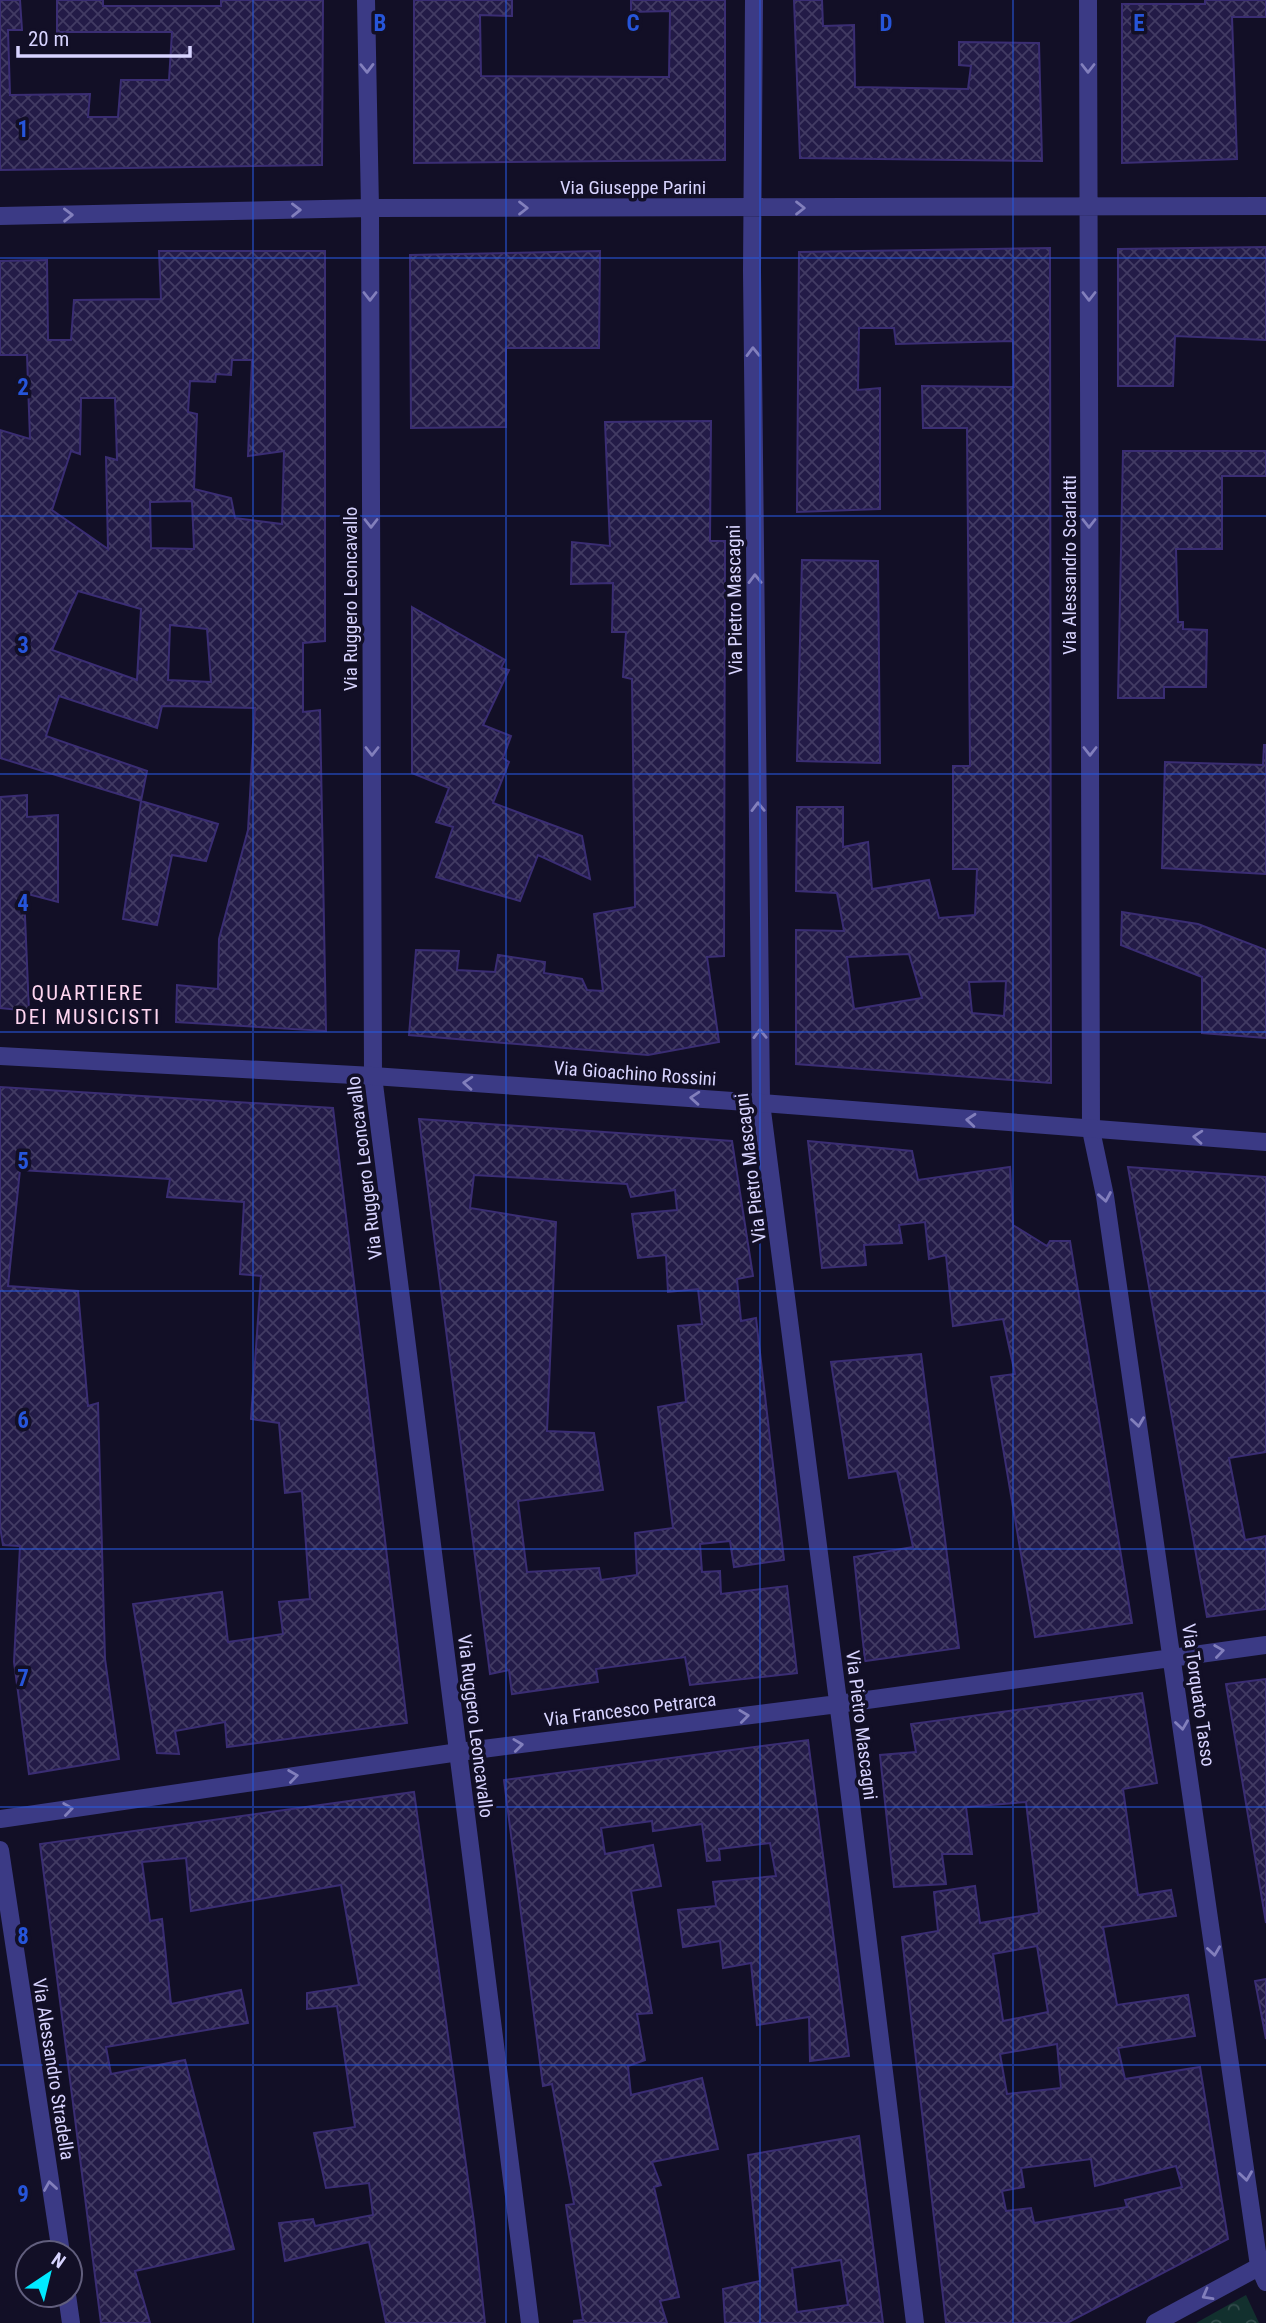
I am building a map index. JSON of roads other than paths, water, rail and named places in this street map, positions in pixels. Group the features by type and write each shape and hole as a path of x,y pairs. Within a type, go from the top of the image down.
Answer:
{"street":[{"name":"Via Ruggero Leoncavallo","path":"366,0 370,208 373,1076 530,2323"},
{"name":"Via Pietro Mascagni","path":"754,0 752,271 761,1103 915,2323"},
{"name":"Via Alessandro Scarlatti","path":"1088,0 1091,1130"},
{"name":"Via Giuseppe Parini","path":"0,216 370,208 1266,206"},
{"name":"Via Gioachino Rossini","path":"0,1056 373,1076 1266,1142"},
{"name":"Via Torquato Tasso","path":"1091,1130 1107,1210 1264,2270"},
{"name":"Via Francesco Petrarca","path":"0,1819 458,1752 838,1704 1266,1645"},
{"name":"Via Alessandro Stradella","path":"0,1850 59,2239"},
{"path":"1155,2323 1264,2270"}],"district":[{"name":"QUARTIERE DEI MUSICISTI","path":"88,1005"}]}
